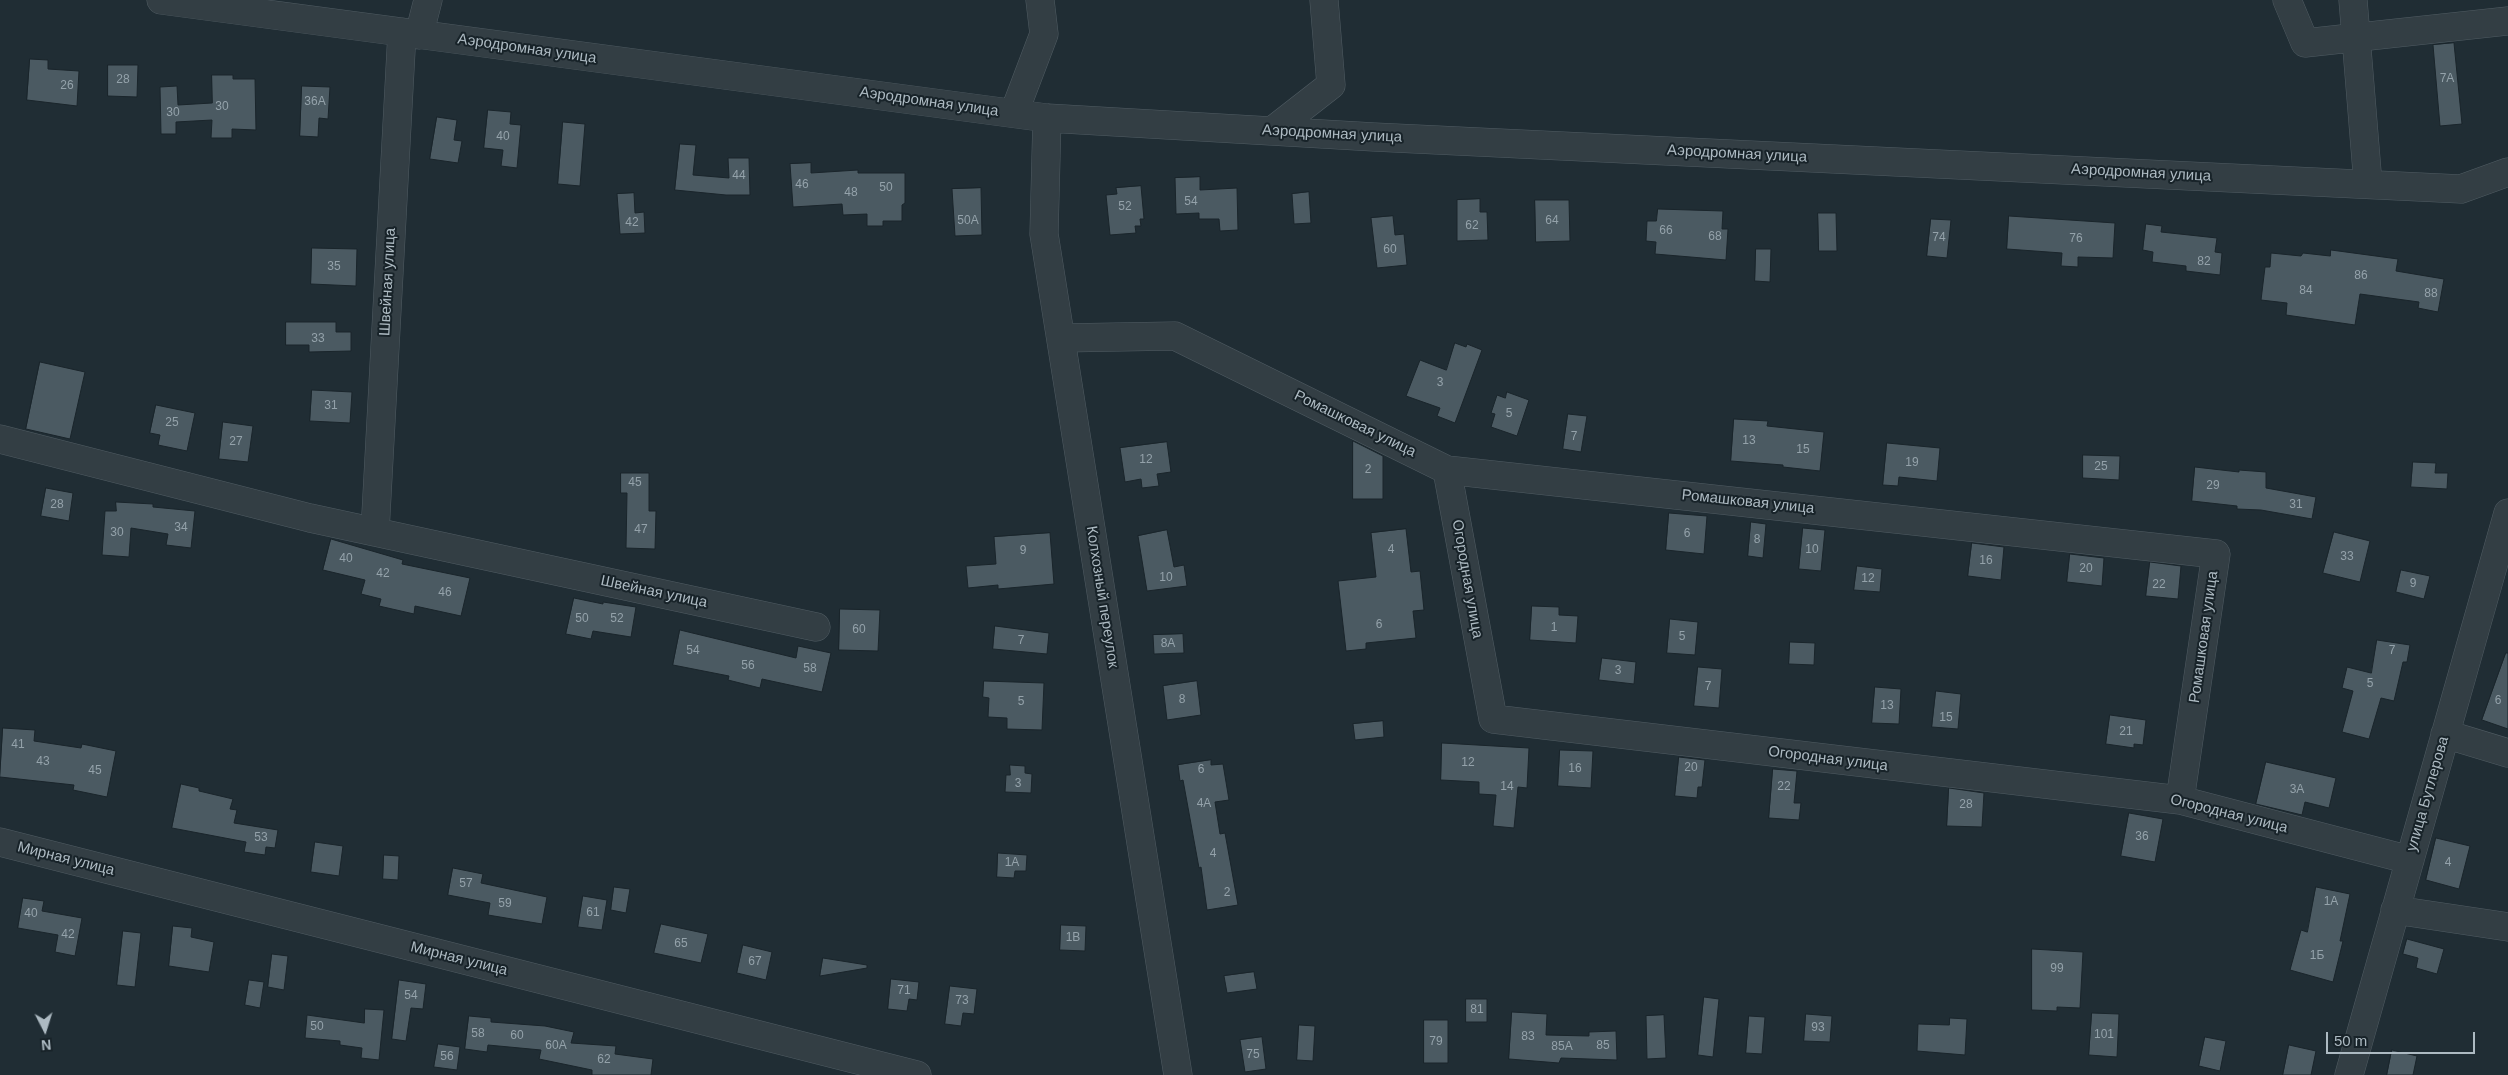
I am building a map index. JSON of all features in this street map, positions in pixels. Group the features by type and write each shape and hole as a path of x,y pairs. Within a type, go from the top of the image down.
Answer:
{"street":[{"name":"Аэродромная улица","path":"160,0 1047,118 1272,131 2461,188 2508,172"},
{"name":"Швейная улица","path":"375,532 411,33 428,0"},
{"path":"1014,114 1044,34 1040,0"},
{"path":"1272,131 1331,85 1324,0"},
{"path":"2287,0 2305,43 2508,21"},
{"path":"2353,0 2368,184"},
{"name":"Колхозный переулок","path":"1047,118 1044,234 1178,1075"},
{"name":"Ромашковая улица","path":"1061,338 1175,336 1448,470 2216,554 2180,800"},
{"name":"Швейная улица","path":"0,439 310,518 816,627"},
{"name":"Огородная улица","path":"1448,470 1493,719 2180,800 2410,860"},
{"name":"улица Бутлерова","path":"2349,1075 2508,513"},
{"path":"2445,734 2508,753"},
{"name":"Мирная улица","path":"0,842 917,1075"},
{"path":"2396,910 2508,927"}],"building":[{"path":"2454,43 2462,124 2440,126 2433,45"},
{"path":"30,59 48,60 48,69 79,71 77,106 27,100"},
{"path":"108,65 138,65 137,97 108,96"},
{"path":"212,75 233,75 233,79 255,79 256,130 232,129 232,138 211,138 212,120 176,122 176,134 161,134 160,87 177,86 178,105 212,103"},
{"path":"302,86 330,87 328,119 319,118 318,137 300,136"},
{"path":"488,110 511,112 510,124 521,125 517,168 501,166 503,150 484,148"},
{"path":"437,117 457,120 454,140 462,141 458,163 430,159"},
{"path":"563,122 585,124 580,186 558,184"},
{"path":"680,144 696,145 693,175 729,178 728,158 749,158 750,195 726,195 675,190"},
{"path":"811,163 811,173 858,170 858,173 905,173 905,203 902,205 902,221 883,221 883,226 867,226 867,214 843,215 842,204 793,207 790,164"},
{"path":"1200,177 1200,190 1237,188 1238,230 1220,231 1219,219 1199,219 1199,213 1176,214 1175,178"},
{"path":"1141,186 1144,219 1140,219 1141,226 1135,226 1136,233 1110,235 1106,195 1117,194 1116,188"},
{"path":"981,188 982,235 955,236 952,189"},
{"path":"1309,192 1311,223 1294,224 1292,194"},
{"path":"634,193 635,213 644,212 645,233 620,234 617,194"},
{"path":"1480,199 1480,212 1487,212 1488,240 1457,241 1457,200"},
{"path":"1535,200 1569,200 1570,241 1536,242"},
{"path":"1658,209 1723,211 1722,229 1728,229 1726,260 1655,254 1656,242 1646,241 1647,221 1656,221"},
{"path":"1818,213 1836,213 1837,251 1819,251"},
{"path":"1393,216 1395,235 1404,234 1407,265 1377,268 1371,218"},
{"path":"2009,216 2115,223 2113,258 2078,257 2078,267 2061,266 2062,253 2007,249"},
{"path":"1931,219 1951,220 1947,258 1927,256"},
{"path":"2146,224 2162,226 2161,232 2217,238 2215,252 2222,253 2220,275 2186,271 2186,266 2152,262 2153,252 2143,250"},
{"path":"312,248 357,249 356,286 311,284"},
{"path":"1756,249 1771,249 1770,282 1755,281"},
{"path":"2331,250 2398,259 2396,271 2444,279 2438,312 2418,308 2419,302 2360,294 2355,325 2286,315 2287,303 2261,300 2265,267 2270,267 2271,253 2301,256 2303,253 2330,256"},
{"path":"286,322 336,322 336,332 351,332 351,351 309,352 309,345 286,345"},
{"path":"1455,343 1466,347 1467,344 1482,350 1455,423 1437,416 1440,408 1406,396 1420,360 1446,370"},
{"path":"40,362 85,372 70,439 26,429"},
{"path":"312,390 352,392 350,423 310,421"},
{"path":"1507,392 1529,400 1517,436 1491,427 1495,414 1491,413 1497,395 1505,398"},
{"path":"156,405 195,413 187,451 158,445 160,435 150,433"},
{"path":"1568,414 1587,416 1581,452 1563,449"},
{"path":"1734,419 1768,421 1767,426 1824,432 1820,471 1783,467 1783,465 1731,461"},
{"path":"223,422 253,426 248,462 219,459"},
{"path":"1353,441 1383,456 1383,499 1353,499"},
{"path":"1167,442 1171,472 1157,474 1159,486 1142,488 1141,479 1125,482 1120,448"},
{"path":"1887,443 1940,448 1937,481 1899,477 1898,486 1883,485"},
{"path":"2083,455 2120,456 2119,480 2083,478"},
{"path":"2413,462 2436,463 2435,473 2448,473 2447,489 2411,487"},
{"path":"2195,467 2239,472 2239,470 2266,472 2266,488 2316,497 2312,519 2261,510 2237,509 2237,506 2192,501"},
{"path":"621,473 649,473 649,511 656,511 655,549 626,548 627,493 621,493"},
{"path":"46,488 73,493 69,521 41,516"},
{"path":"116,502 153,504 153,507 195,511 191,548 166,545 168,534 131,528 129,557 102,555 105,511 116,511"},
{"path":"1669,513 1707,516 1704,554 1666,550"},
{"path":"1751,522 1766,524 1763,558 1748,556"},
{"path":"1803,528 1825,530 1821,571 1799,569"},
{"path":"1406,529 1411,572 1420,571 1424,610 1413,611 1416,638 1366,643 1366,649 1346,651 1338,581 1376,577 1371,533"},
{"path":"1167,530 1174,567 1184,565 1187,586 1147,591 1138,536"},
{"path":"2334,532 2370,541 2360,582 2323,573"},
{"path":"1050,533 1054,584 998,589 998,585 968,588 966,566 996,564 994,537"},
{"path":"331,539 403,560 402,564 470,578 461,616 415,606 414,614 379,606 381,599 361,594 365,580 323,570"},
{"path":"1972,543 2004,547 2001,580 1968,576"},
{"path":"2070,554 2104,558 2102,586 2067,582"},
{"path":"2150,562 2181,566 2178,599 2146,596"},
{"path":"1857,566 1882,569 1880,592 1854,590"},
{"path":"2401,570 2430,576 2424,599 2396,592"},
{"path":"574,598 603,604 603,602 636,607 631,637 593,631 591,639 566,634"},
{"path":"1532,606 1559,607 1559,615 1578,616 1576,643 1530,640"},
{"path":"840,609 880,610 878,651 839,650"},
{"path":"1670,619 1698,622 1695,655 1667,653"},
{"path":"995,626 1049,633 1047,654 993,649"},
{"path":"680,630 796,658 798,646 831,653 822,692 762,679 760,688 728,680 729,676 673,665"},
{"path":"1183,634 1184,653 1154,654 1153,635"},
{"path":"2377,640 2410,645 2407,662 2403,662 2394,701 2381,698 2369,739 2342,732 2353,691 2342,688 2347,667 2371,673"},
{"path":"1790,642 1815,643 1814,665 1789,664"},
{"path":"2506,653 2508,653 2508,729 2482,720"},
{"path":"1602,658 1636,662 1634,684 1599,680"},
{"path":"1698,667 1722,669 1719,708 1694,706"},
{"path":"984,681 1044,683 1042,730 1007,729 1007,718 988,717 989,698 983,697"},
{"path":"1197,681 1201,715 1167,720 1163,686"},
{"path":"1875,687 1901,689 1899,724 1872,723"},
{"path":"1936,691 1961,694 1958,729 1932,727"},
{"path":"2110,715 2146,720 2143,745 2134,744 2134,748 2106,744"},
{"path":"1383,721 1384,737 1355,740 1353,724"},
{"path":"3,728 35,730 34,741 81,748 82,744 116,751 107,797 73,790 74,785 0,777"},
{"path":"1442,743 1529,748 1527,788 1518,787 1514,828 1493,826 1496,795 1479,794 1479,782 1441,780"},
{"path":"1560,750 1593,751 1591,788 1558,786"},
{"path":"1679,757 1705,760 1702,787 1698,787 1697,798 1675,796"},
{"path":"1211,760 1211,765 1223,764 1229,800 1215,802 1220,834 1225,833 1238,905 1207,910 1201,867 1199,868 1183,780 1180,781 1178,765"},
{"path":"2266,762 2336,778 2329,808 2305,802 2302,815 2256,804"},
{"path":"1010,765 1025,766 1025,773 1032,774 1031,793 1005,792 1006,775 1010,775"},
{"path":"1773,769 1797,771 1794,803 1801,803 1799,820 1769,818"},
{"path":"181,784 199,788 199,791 233,799 230,809 237,810 234,823 278,830 275,848 266,847 265,855 244,852 246,842 172,828"},
{"path":"1949,788 1984,793 1982,827 1947,826"},
{"path":"2129,813 2163,819 2155,862 2121,856"},
{"path":"2436,838 2470,846 2459,889 2426,880"},
{"path":"315,842 343,846 339,876 311,872"},
{"path":"998,853 1027,855 1026,871 1015,871 1014,878 997,877"},
{"path":"384,855 399,856 398,880 383,879"},
{"path":"453,868 483,874 481,883 547,897 542,924 488,915 490,903 448,895"},
{"path":"614,887 630,889 626,913 611,910"},
{"path":"2316,887 2350,894 2340,941 2343,941 2333,982 2290,970 2301,930 2307,932"},
{"path":"583,896 607,900 602,930 578,927"},
{"path":"23,898 44,901 42,911 82,918 75,956 55,952 58,935 18,928"},
{"path":"661,924 708,934 701,963 654,953"},
{"path":"1061,925 1086,926 1085,951 1060,950"},
{"path":"173,926 192,928 191,937 214,942 209,972 169,966"},
{"path":"123,931 141,933 135,987 117,985"},
{"path":"2407,939 2444,949 2437,974 2416,968 2418,958 2403,954"},
{"path":"743,945 772,952 766,980 737,973"},
{"path":"2032,949 2083,952 2080,1008 2057,1007 2057,1011 2032,1010"},
{"path":"272,954 288,956 284,990 268,987"},
{"path":"823,958 867,965 867,968 820,976"},
{"path":"1254,972 1257,989 1227,993 1224,976"},
{"path":"891,979 919,982 917,1000 909,999 907,1011 888,1009"},
{"path":"249,980 264,982 260,1008 245,1005"},
{"path":"399,980 426,984 423,1009 411,1008 406,1041 392,1039"},
{"path":"950,986 977,989 974,1014 963,1013 961,1026 945,1024"},
{"path":"1704,997 1719,999 1713,1057 1698,1055"},
{"path":"1466,999 1487,999 1487,1022 1466,1022"},
{"path":"365,1009 384,1010 379,1060 361,1058 362,1048 340,1045 340,1041 305,1038 307,1015 364,1023"},
{"path":"1512,1012 1547,1014 1546,1035 1589,1036 1589,1032 1616,1031 1617,1060 1561,1058 1559,1063 1509,1059"},
{"path":"2092,1013 2119,1014 2117,1057 2089,1055"},
{"path":"1806,1014 1832,1016 1830,1042 1804,1041"},
{"path":"1664,1015 1666,1058 1647,1059 1646,1016"},
{"path":"469,1016 491,1018 491,1022 545,1026 574,1032 571,1043 616,1046 615,1054 653,1059 651,1075 592,1075 592,1070 539,1059 541,1050 488,1045 487,1052 465,1049"},
{"path":"1749,1016 1765,1017 1762,1054 1746,1053"},
{"path":"1950,1018 1967,1019 1965,1055 1917,1051 1918,1024 1949,1025"},
{"path":"1424,1020 1448,1020 1448,1063 1424,1063"},
{"path":"1299,1025 1315,1026 1313,1061 1297,1060"},
{"path":"1262,1037 1266,1069 1245,1072 1240,1040"},
{"path":"2205,1037 2226,1041 2220,1071 2199,1066"},
{"path":"438,1044 460,1047 457,1070 434,1067"},
{"path":"2289,1045 2316,1051 2311,1075 2283,1075"},
{"path":"2392,1050 2417,1056 2413,1075 2387,1075"}]}
